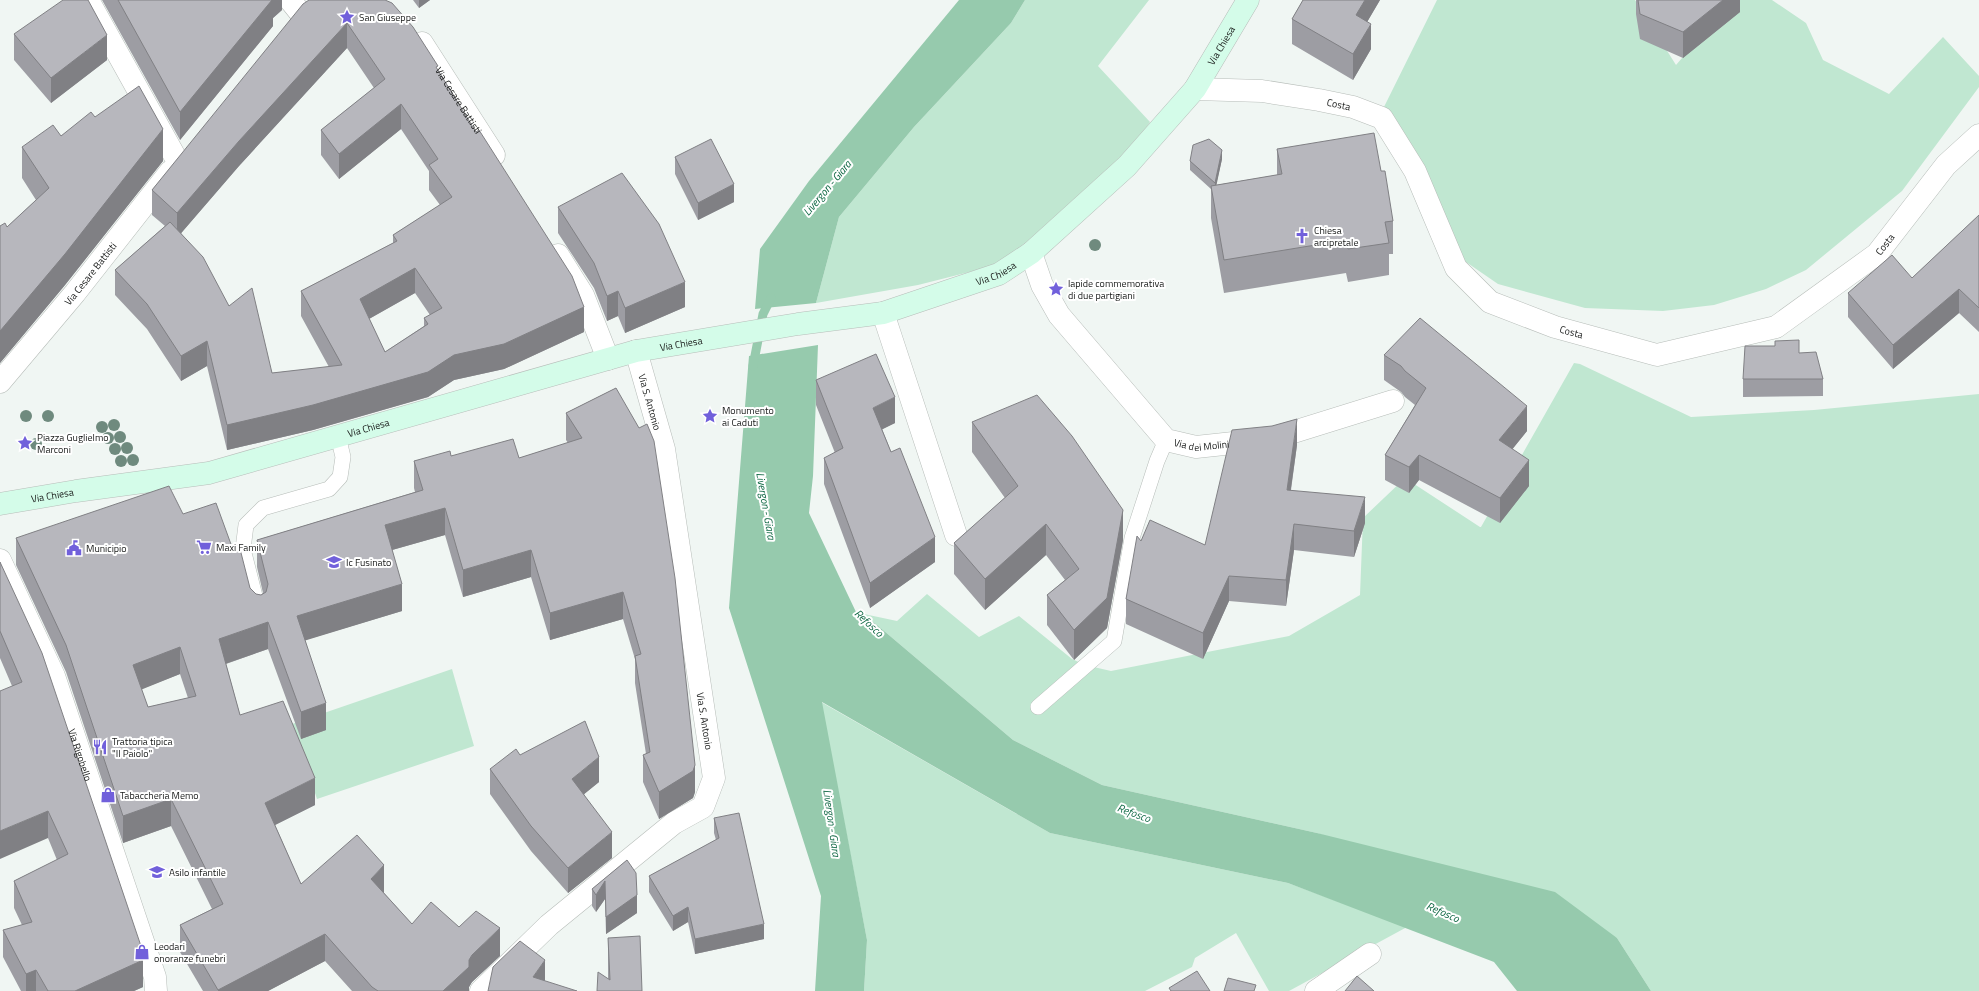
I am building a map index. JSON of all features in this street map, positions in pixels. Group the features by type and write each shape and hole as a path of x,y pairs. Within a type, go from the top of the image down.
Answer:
{"main road":[{"name":"Via Chiesa","path":"0,504 76,490 209,473 636,351 704,341 798,324 883,312 999,274 1031,253 1128,166 1195,89 1248,0"}],"street":[{"path":"88,0 178,162"},
{"name":"Via Cesare Battisti","path":"409,29 423,45 505,171"},
{"name":"Costa","path":"1195,89 1262,91 1353,107 1382,118 1415,171 1456,268 1490,302 1555,327 1657,354 1776,327 1878,254 1946,165 1979,134"},
{"name":"Via Cesare Battisti","path":"0,382 74,293 192,144"},
{"path":"546,237 583,295 608,359"},
{"name":"Via dei Molini","path":"1031,253 1042,285 1059,315 1166,440 1196,447 1270,439 1393,401"},
{"path":"883,312 956,535"},
{"name":"Via S. Antonio","path":"481,991 549,925 674,823 703,807 714,778 664,449 636,351"},
{"name":"Via Rigobello","path":"0,560 54,676 155,984"},
{"path":"1316,991 1370,954"}],"lane":[{"path":"259,613 243,549 246,525 263,508 329,489 340,477 342,457 338,436"},
{"path":"1038,707 1114,641 1132,538 1157,461 1166,440"}],"shaded area":[{"path":"1025,0 1149,0 1098,66 1150,122 1143,133 1083,207 1005,263 918,285 816,303 839,217 914,127 1011,23"},
{"path":"1437,0 1635,0 1676,65 1732,0 1772,0 1806,23 1823,60 1889,94 1943,37 1979,76 1979,87 1902,191 1806,270 1766,289 1714,305 1663,311 1585,308 1498,284 1466,262 1455,252 1408,139 1390,118 1381,113"},
{"path":"1574,363 1580,364 1691,417 1814,410 1979,394 1979,991 1651,991 1617,938 1317,833 1102,785 1013,740 864,614 897,621 927,594 979,637 1019,616 1072,659 1085,665 1111,671 1289,636 1360,595 1363,518 1405,478 1481,527"},
{"path":"452,669 474,746 317,799 292,724"},
{"path":"821,702 1050,833 1288,883 1407,927 1289,991 1269,991 1236,933 1195,958 1192,967 1145,991 864,991 867,940"}],"water":[{"path":"959,0 1025,0 1011,23 914,127 839,217 816,303 755,309 760,249 809,181"},
{"name":"Refosco","path":"818,345 813,476 809,513 856,612 864,614 1013,740 1102,785 1317,833 1555,892 1617,938 1651,991 1517,991 1494,962 1288,883 1050,833 822,702 867,940 864,991 815,991 821,896 729,608 749,356"}],"building":[{"path":"63,0 88,0 107,35 51,78 14,34"},
{"path":"118,0 272,0 180,112"},
{"path":"309,0 385,0 392,3 413,27 438,66 436,67 476,132 479,130 572,276 584,307 504,344 454,355 428,372 313,405 227,425 207,341 181,356 147,304 115,270 170,222 203,257 229,306 252,288 272,373 342,365 301,291 397,241 393,235 452,197 429,165 438,159 401,104 339,154 321,130 385,79 347,23 239,141 177,213 152,190 303,4","holes":["415,268 442,308 424,318 428,324 385,352 360,299"]},
{"path":"1303,0 1365,0 1356,15 1371,24 1353,54 1292,19"},
{"path":"1638,0 1723,0 1683,32 1640,14"},
{"path":"139,86 163,129 65,254 0,331 0,226 5,223 7,227 49,188 22,147 53,125 61,136 91,112 95,117"},
{"name":"Chiesa arcipretale","path":"1374,133 1381,171 1385,171 1393,221 1385,222 1389,243 1348,249 1346,240 1224,260 1211,186 1282,174 1277,149"},
{"path":"711,139 734,184 698,203 675,157"},
{"path":"1209,139 1222,150 1215,183 1190,161 1193,145"},
{"path":"622,173 659,224 685,282 625,308 618,291 607,296 594,263 558,207"},
{"path":"1979,215 1979,308 1959,289 1893,345 1848,293 1892,255 1912,278"},
{"path":"1420,318 1527,406 1499,440 1529,460 1500,498 1419,455 1409,467 1385,455 1426,388 1401,366 1384,355"},
{"path":"1799,340 1799,353 1816,352 1823,379 1743,379 1745,346 1775,346 1775,341"},
{"path":"876,354 895,397 873,408 891,452 900,448 935,537 870,583 824,458 843,448 816,380"},
{"path":"616,388 639,428 647,424 654,441 675,578 695,765 693,771 659,792 643,755 650,752 635,656 641,654 623,592 550,613 531,550 463,570 445,508 385,525 402,584 297,616 326,703 301,712 268,622 219,639 240,715 283,701 315,778 265,803 301,884 357,835 384,865 371,879 412,924 431,902 459,927 476,911 500,928 472,955 469,960 469,967 443,991 378,991 372,987 325,934 218,990 180,925 223,904 171,799 123,816 66,645 16,538 169,486 183,514 216,503 232,547 239,545 250,588 256,594 261,595 266,592 268,584 257,540 423,490 414,461 450,451 451,456 513,439 519,458 582,438 566,413","holes":["180,647 196,696 148,707 133,665"]},
{"path":"1037,395 1072,436 1123,510 1107,598 1074,630 1047,595 1079,569 1046,524 985,579 954,543 1018,486 972,422"},
{"path":"1297,419 1287,490 1365,497 1354,531 1294,524 1286,580 1229,576 1203,633 1126,599 1137,536 1141,541 1150,520 1205,545 1232,430 1272,426"},
{"path":"0,562 42,653 143,952 143,960 75,991 48,991 36,970 26,974 3,930 32,922 14,881 68,854 48,811 0,831 0,691 22,682 0,631"},
{"path":"585,721 599,757 572,779 612,832 568,868 531,826 490,769 516,749 520,755"},
{"path":"739,813 764,924 695,939 688,907 673,916 649,876 719,838 714,818"},
{"path":"627,860 636,873 637,895 606,917 605,881 596,895 592,889"},
{"path":"640,936 642,991 597,991 598,972 610,980 608,938"},
{"path":"520,941 545,960 533,977 577,991 488,991 493,967"},
{"path":"1197,971 1210,991 1171,991 1169,988"},
{"path":"1357,976 1374,991 1345,991"},
{"path":"1228,978 1256,985 1254,991 1224,991"}],"waterway":[{"name":"Livergon - Giara","path":"753,366 763,314 771,298"}],"place":[{"name":"San Giuseppe","path":"347,17"},
{"name":"Chiesa arcipretale","path":"1302,236"},
{"name":"lapide commemorativa di due partigiani","path":"1056,289"},
{"name":"Monumento ai Caduti","path":"710,416"},
{"name":"Piazza Guglielmo Marconi","path":"25,443"},
{"name":"Maxi Family","path":"204,547"},
{"name":"Municipio","path":"74,548"},
{"name":"Ic Fusinato","path":"334,562"},
{"name":"Trattoria tipica \"Il Paiolo\"","path":"100,747"},
{"name":"Tabaccheria Memo","path":"108,795"},
{"name":"Asilo infantile","path":"157,872"},
{"name":"Leodari onoranze funebri","path":"142,952"}]}
